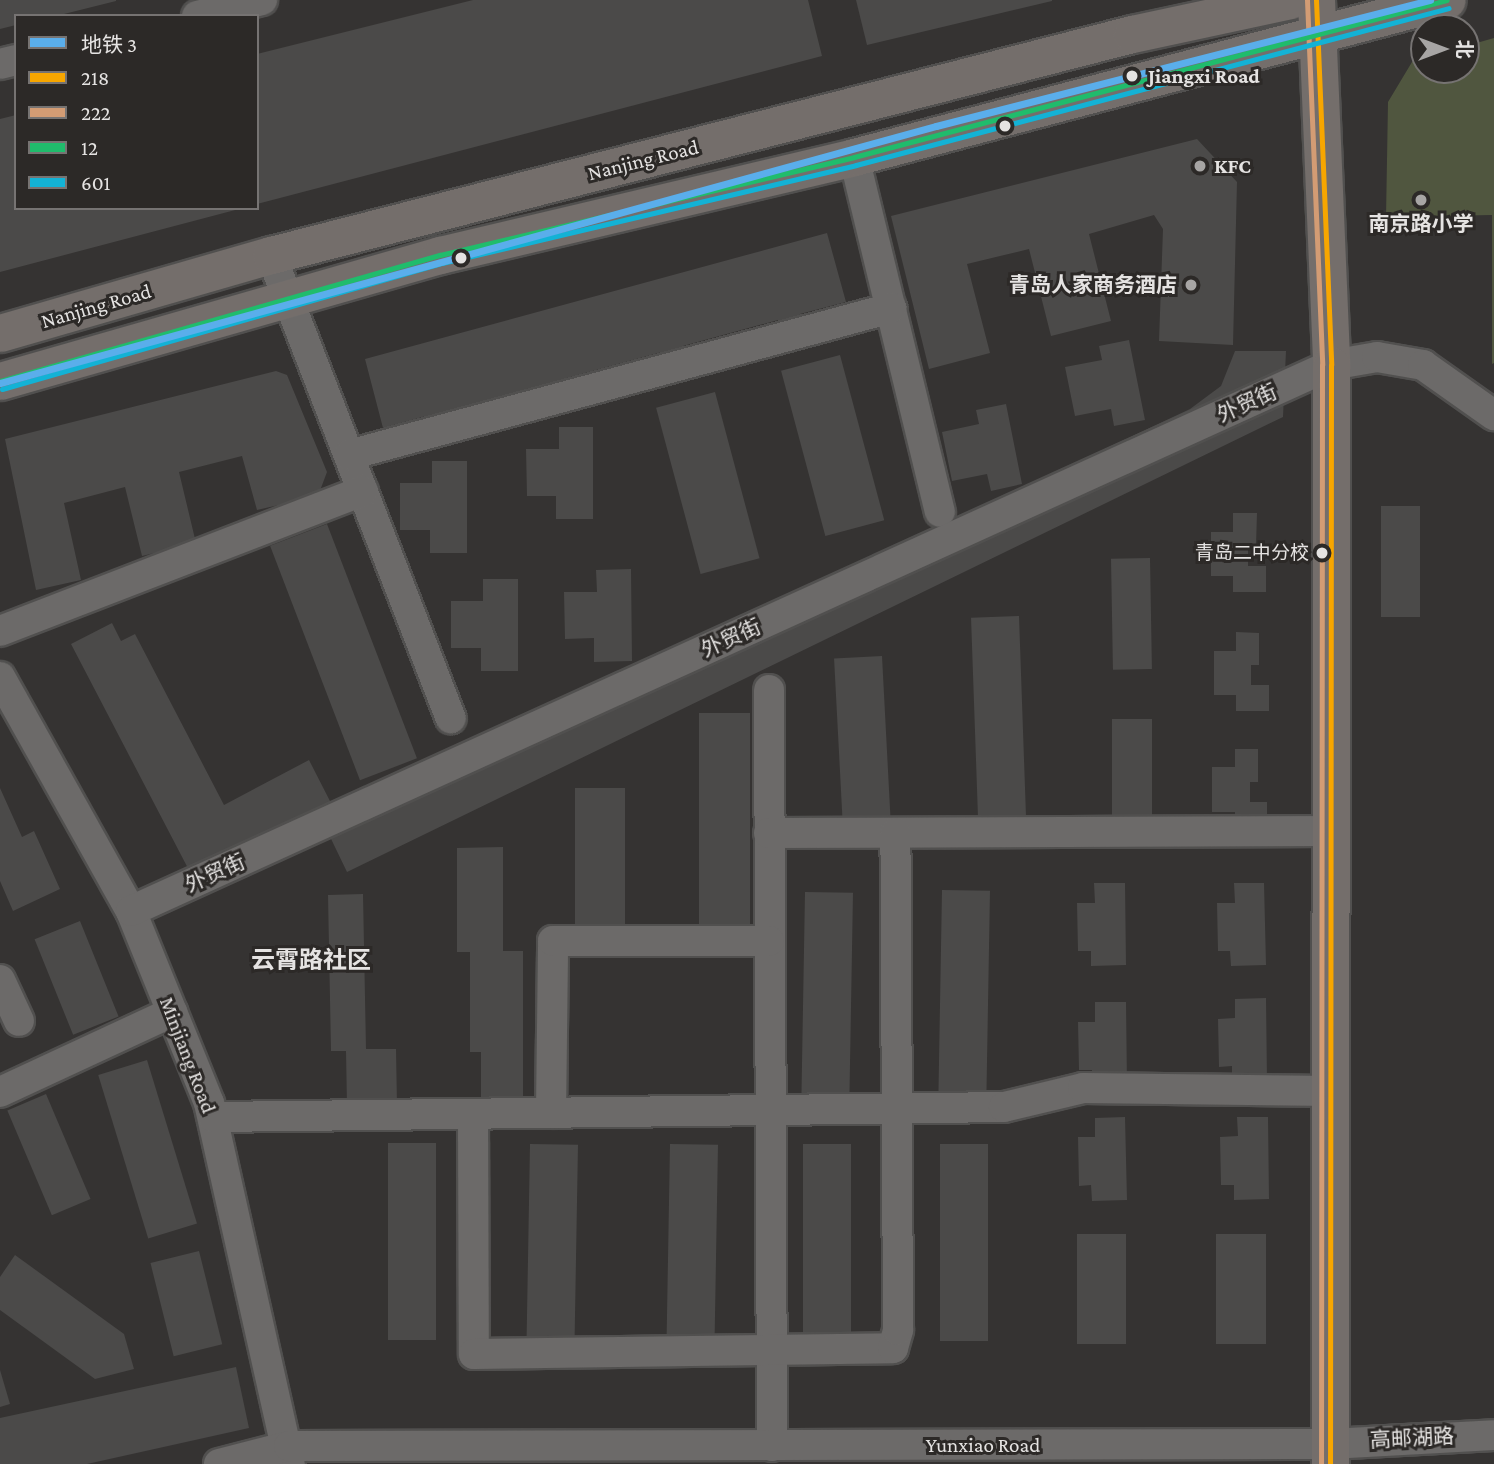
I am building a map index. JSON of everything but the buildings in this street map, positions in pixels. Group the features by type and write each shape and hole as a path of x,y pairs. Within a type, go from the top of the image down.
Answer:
{"main road":[{"name":"Nanjing Road","path":"0,333 271,255 1132,34 1290,0"},
{"name":"Nanjing Road","path":"0,381 288,296 854,157 1317,17 1447,0"},
{"path":"1317,17 1331,365 1330,1454"}],"street":[{"path":"205,14 262,0"},
{"path":"854,157 940,512"},
{"path":"271,255 451,718"},
{"path":"349,455 891,308"},
{"name":"外贸街","path":"131,911 1331,365 1377,357 1423,365 1494,415"},
{"path":"0,631 363,491"},
{"name":"Minjiang Road","path":"0,677 131,911 213,1117 290,1455"},
{"path":"769,690 769,1349 772,1446"},
{"path":"769,833 1330,831"},
{"path":"473,1114 474,1354 892,1348 898,1330 895,832"},
{"path":"551,1112 552,941 769,941"},
{"path":"0,980 19,1021"},
{"path":"0,1092 172,1012"},
{"path":"213,1117 1004,1107 1083,1088 1330,1091"},
{"name":"高邮湖路","path":"1330,1454 1494,1436"},
{"name":"Yunxiao Road","path":"219,1464 290,1455 772,1446 985,1455 1330,1454"}],"green space":[{"path":"1494,38 1492,364 1492,215 1386,217 1388,102 1410,65 1410,84 1480,84 1480,42"}],"metro line":[{"name":"3","path":"0,383 936,126 1430,0"}],"transit line":[{"name":"222","path":"1307,0 1322,365 1321,1464"},
{"name":"218","path":"1316,0 1331,365 1330,1464"},
{"name":"12","path":"0,381 440,255 854,157 1447,0"},
{"name":"601","path":"2,389 442,263 856,165 1449,8"}],"place":[{"name":"Jiangxi Road","path":"1132,76"},
{"name":"KFC","path":"1200,166"},
{"name":"南京路小学","path":"1421,200"},
{"name":"青岛人家商务酒店","path":"1191,285"},
{"name":"青岛二中分校","path":"1322,553"}],"district":[{"name":"云霄路社区","path":"311,960"}]}
